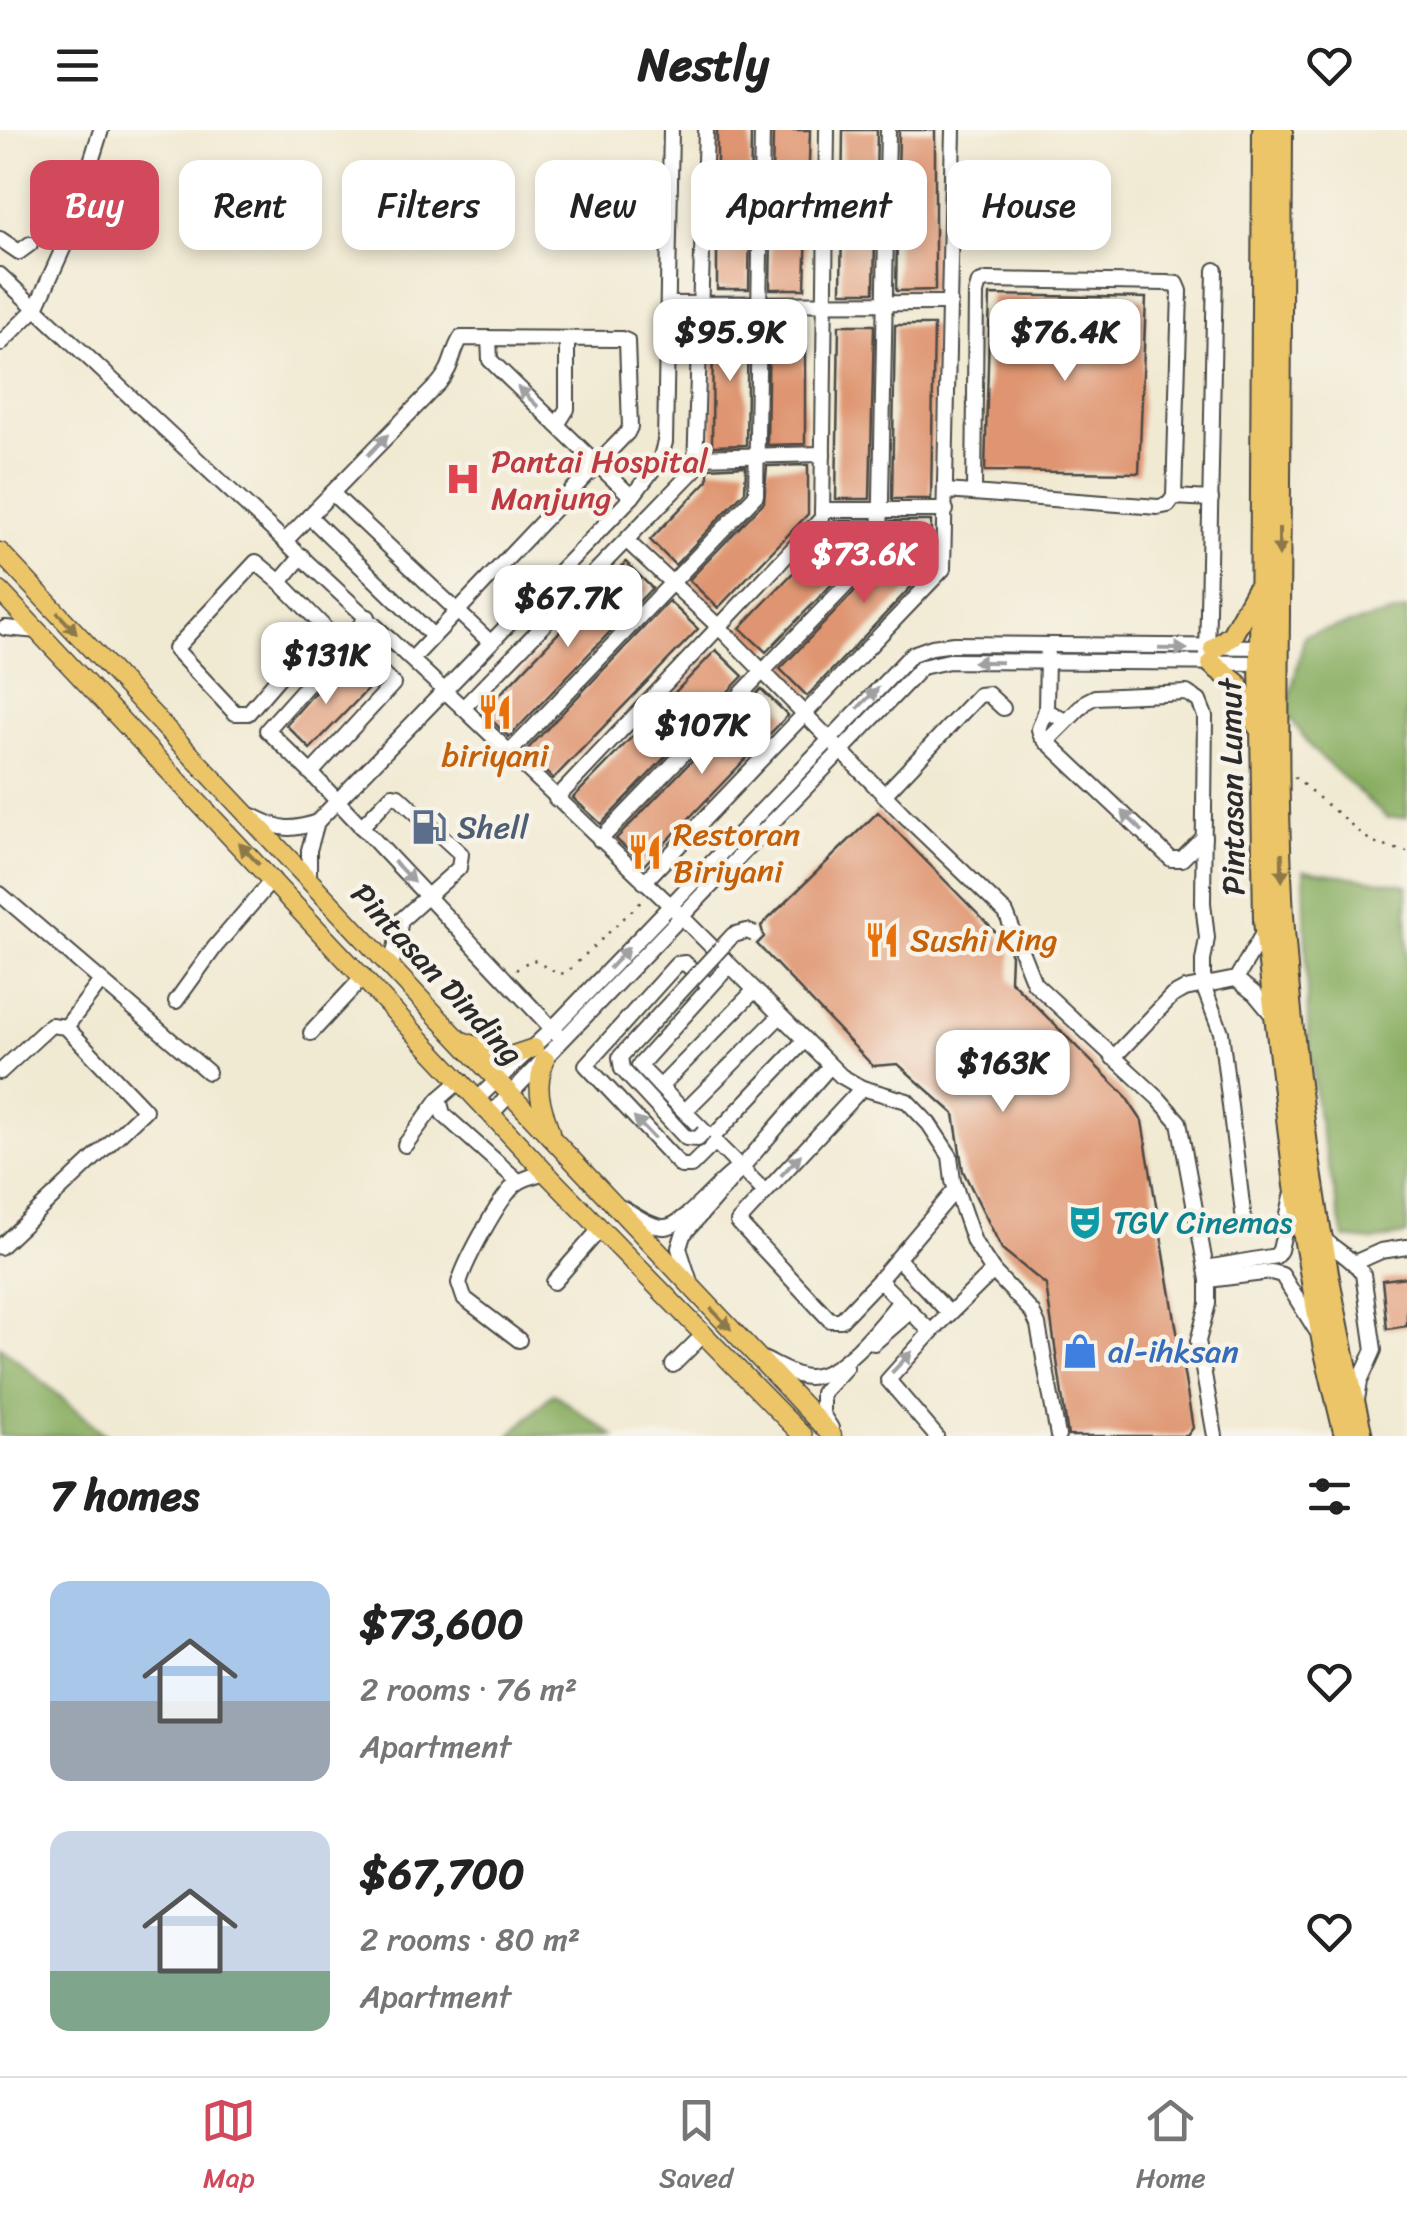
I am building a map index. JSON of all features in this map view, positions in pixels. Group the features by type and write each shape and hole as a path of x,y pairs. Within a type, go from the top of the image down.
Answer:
{"highway":[{"name":"Pintasan Lumut","path":"1263,130 1261,578 1280,765 1284,925 1294,1049 1320,1236 1359,1426"},
{"name":"Pintasan Lumut","path":"1282,130 1269,655 1260,731 1265,930 1294,1186 1323,1344 1345,1436"},
{"path":"1260,731 1237,684 1210,657 1240,624 1261,578"}],"main road":[{"name":"Pintasan Dinding","path":"0,552 693,1291 834,1436"},
{"name":"Pintasan Dinding","path":"5,597 546,1172 803,1436"},
{"path":"457,1039 508,1057 539,1054 540,1103 554,1142"}],"street":[{"path":"0,344 36,308 64,244 101,130"},
{"path":"310,882 309,850 317,822 632,498 660,460 665,442 672,130"},
{"path":"463,708 692,474 706,130"},
{"path":"509,754 755,499 762,130"},
{"path":"556,798 819,524 828,130"},
{"path":"600,840 880,550 888,130"},
{"path":"649,887 943,569 953,130"},
{"path":"0,239 18,252 30,244"},
{"path":"1210,657 1216,270"},
{"path":"0,275 412,658 669,904 830,1066 862,1088 906,1101 925,1120 950,1156 956,1190 974,1242 993,1271 1032,1312 1038,1325 1058,1436"},
{"path":"946,491 1168,505 1174,498 1180,292 1176,284 987,280 979,283 974,492"},
{"path":"668,304 950,302"},
{"path":"286,540 439,383 453,364 461,338 622,339 629,345 630,427 412,658"},
{"path":"489,338 490,360 632,498"},
{"path":"557,425 567,408 567,339"},
{"path":"695,457 823,454"},
{"path":"332,492 490,642"},
{"path":"1174,498 1212,499"},
{"path":"822,510 946,510"},
{"path":"309,516 433,636"},
{"path":"628,542 763,670 1006,913 1034,984 1158,1098 1182,1128 1208,1274 1208,1304 1198,1341 1215,1436"},
{"path":"280,582 302,556"},
{"path":"248,713 323,626 261,564 250,564 175,649 235,713 248,713 311,774 564,1042"},
{"path":"5,597 2,630 38,631"},
{"path":"267,730 368,618"},
{"path":"311,774 393,684 348,640"},
{"path":"539,1054 564,1042 682,917 905,660 920,650 954,644 1210,657"},
{"path":"1048,647 1046,710 1039,729 1046,742 1171,860 1182,859 1204,838"},
{"path":"491,1114 504,1089 539,1054 552,1029 669,904 835,742 930,663 1047,664 1269,655"},
{"path":"1046,742 1095,697 1188,693 1199,701 1205,716 1202,903 1207,938 1202,961 1203,985 1220,1032 1244,1220"},
{"path":"884,795 979,695 988,694 1003,708"},
{"path":"1046,710 1066,721"},
{"path":"361,827 392,796 398,796 461,854 458,868 401,920 391,968"},
{"path":"243,811 276,828 290,830 317,822"},
{"path":"176,1001 215,947 273,879"},
{"path":"0,894 208,1072"},
{"path":"710,1138 686,1138 622,1069 620,1057 733,934 748,930 754,934"},
{"path":"1236,979 1265,930"},
{"path":"709,986 685,964 677,964 586,1064 681,1166 691,1166 710,1138 805,1040"},
{"path":"729,966 640,1062 641,1070 766,1192"},
{"path":"310,1033 364,976"},
{"path":"1112,1058 1172,996 1203,985 1236,979 1274,1017"},
{"path":"66,1027 101,981"},
{"path":"660,1088 754,990"},
{"path":"684,1111 780,1016"},
{"path":"0,1072 51,1025 66,1027 145,1110 0,1248"},
{"path":"693,1291 680,1241 830,1066"},
{"path":"405,1145 439,1100 460,1080"},
{"path":"862,1088 740,1216 740,1227 830,1320 841,1320 956,1190"},
{"path":"478,1099 504,1089"},
{"path":"439,1100 443,1114 518,1181"},
{"path":"608,1200 654,1225 671,1226 722,1177 740,1167"},
{"path":"519,1340 464,1298 459,1283 478,1242 518,1181 546,1172"},
{"path":"1208,1274 1276,1256 1294,1186"},
{"path":"554,1282 601,1228"},
{"path":"1320,1236 1363,1274 1374,1350 1358,1390 1359,1426"},
{"path":"1354,1263 1381,1251 1407,1248"},
{"path":"898,1259 949,1313"},
{"path":"936,1436 888,1380 993,1271"},
{"path":"1208,1274 1282,1275 1323,1344"},
{"path":"879,1280 931,1332"},
{"path":"758,1357 805,1377 817,1376 852,1354 906,1306"},
{"path":"834,1436 820,1403 826,1386 906,1306"},
{"path":"673,1365 704,1334"}],"path":[{"path":"1280,765 1373,842 1396,852 1407,852"},
{"path":"506,980 532,959 558,974 566,973 649,887"}],"green space":[{"path":"1407,610 1407,817 1387,818 1313,750 1286,712 1305,635"},
{"path":"1304,870 1407,885 1407,1235 1371,1241 1344,1238 1317,1112 1308,1027"},
{"path":"0,1346 107,1436 0,1436"},
{"path":"553,1393 614,1436 509,1436"}],"building":[{"path":"717,130 751,130 751,160 717,160"},
{"path":"773,130 810,130 809,160 772,160"},
{"path":"843,130 877,130 876,160 843,160"},
{"path":"899,130 935,130 935,290 896,291 897,250 927,250 927,160 898,160"},
{"path":"717,250 749,250 749,289 717,289"},
{"path":"771,250 806,250 805,289 770,289"},
{"path":"842,250 875,250 874,292 841,292"},
{"path":"990,295 1146,298 1139,473 985,471"},
{"path":"769,321 805,321 805,444 767,445"},
{"path":"713,322 748,323 746,445 712,446"},
{"path":"839,325 874,325 870,499 836,499"},
{"path":"895,325 934,325 931,499 892,499"},
{"path":"808,465 808,514 718,608 689,580 764,502 767,466"},
{"path":"746,466 745,491 675,565 650,540 708,480 708,468"},
{"path":"834,521 870,521 869,546 766,652 740,628 834,530"},
{"path":"891,521 931,521 930,567 807,696 780,669 888,557"},
{"path":"626,562 652,588 509,737 483,712"},
{"path":"669,601 698,629 553,779 525,752"},
{"path":"716,650 743,676 601,824 573,798"},
{"path":"340,664 367,690 310,749 286,725"},
{"path":"761,689 788,715 644,865 616,839"},
{"path":"878,812 1006,943 1011,955 1010,980 1124,1094 1142,1121 1193,1428 1187,1436 1068,1436 1046,1285 1002,1249 963,1171 954,1114 898,1064 873,1066 757,944 764,937 761,926"},
{"path":"1407,1277 1407,1326 1387,1329 1382,1280"}],"place":[{"name":"Pantai Hospital Manjung","path":"463,479"},
{"name":"biriyani","path":"495,712"},
{"name":"Shell","path":"429,827"},
{"name":"Restoran Biriyani","path":"645,852"},
{"name":"Sushi King","path":"882,940"},
{"name":"TGV Cinemas","path":"1085,1222"},
{"name":"al-ihksan","path":"1080,1351"}]}
